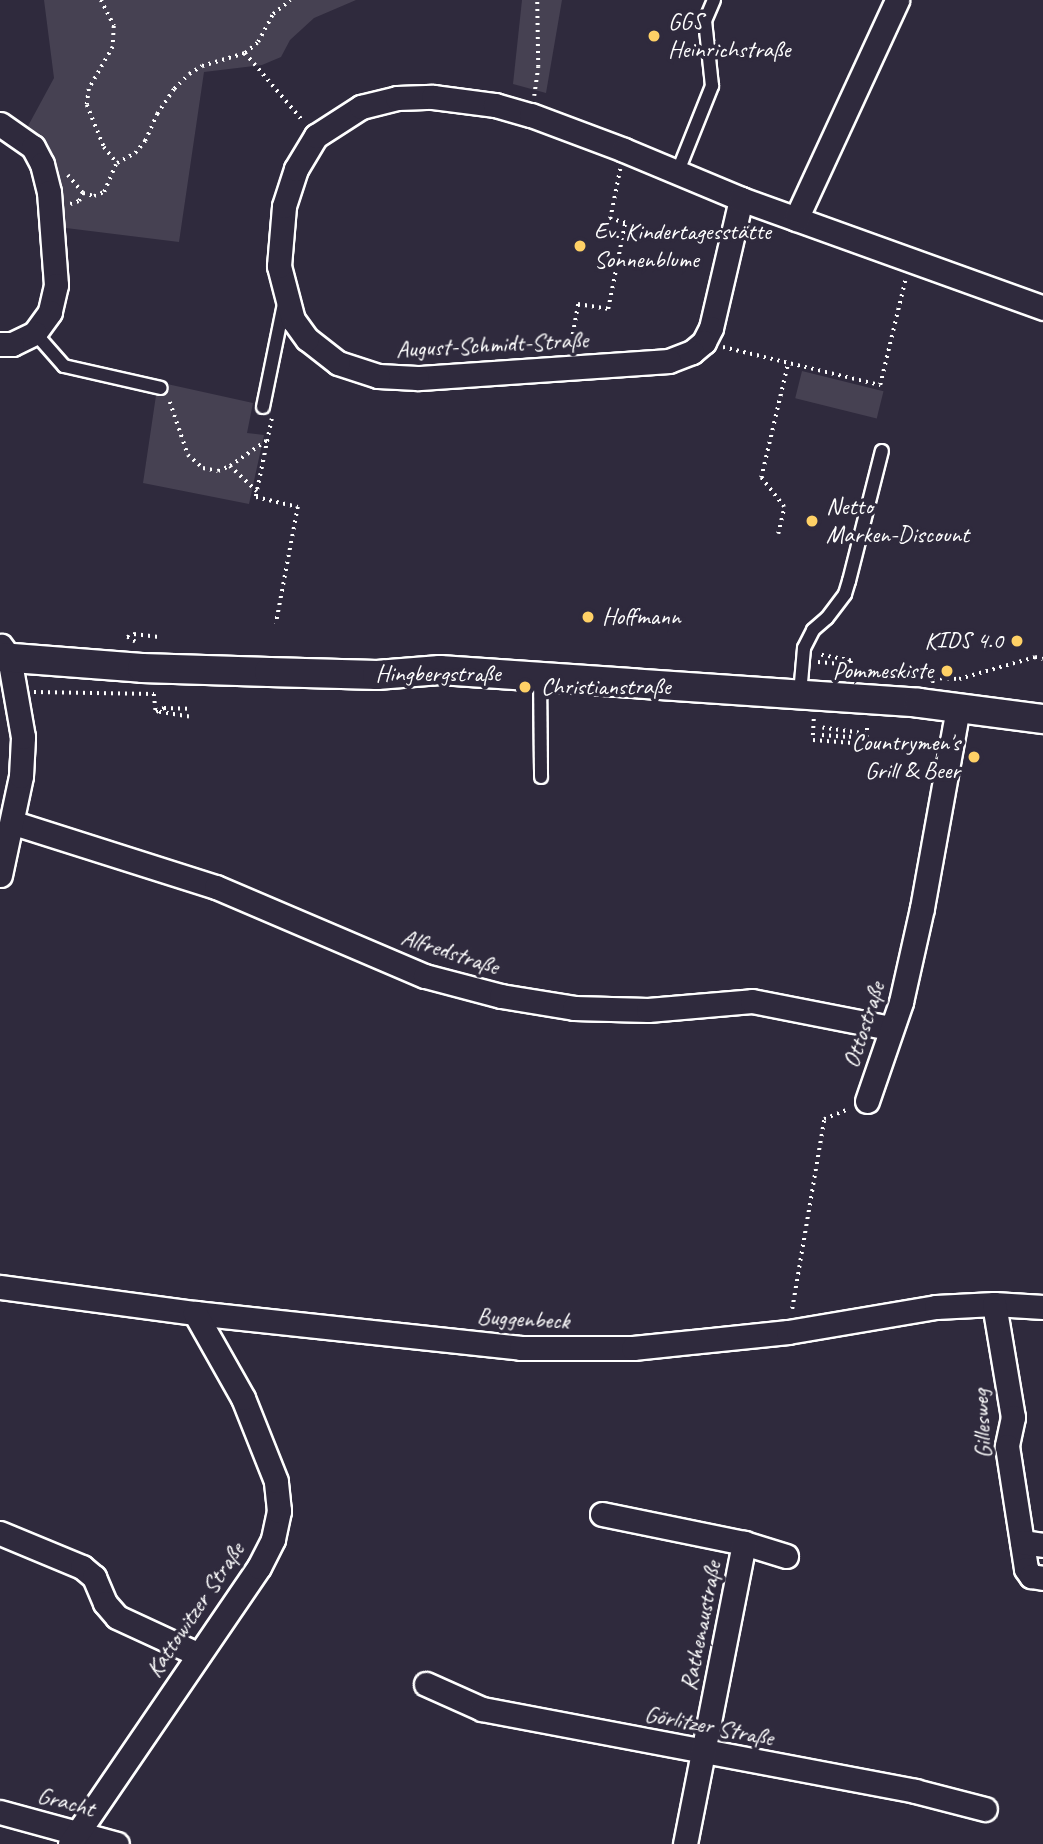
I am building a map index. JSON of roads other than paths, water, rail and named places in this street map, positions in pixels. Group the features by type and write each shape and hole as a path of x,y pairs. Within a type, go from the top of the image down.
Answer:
{"street":[{"path":"796,219 897,0"},
{"name":"August-Schmidt-Straße","path":"741,199 711,328 704,342 692,352 669,361 417,378 378,376 338,363 316,348 293,320 285,297 278,253 284,206 296,169 316,136 361,107 397,98 461,99 531,115 678,171 741,199 1043,308"},
{"path":"0,124 33,147 42,163 52,211 56,285 50,312 35,333 12,344 0,344"},
{"path":"0,875 14,822 22,776 23,737 16,692 3,653"},
{"name":"Hingbergstraße","path":"3,653 218,671 377,675 440,670 800,694 931,692 958,708 1043,719"},
{"name":"Ottostraße","path":"867,1101 901,1002 922,908 958,708"},
{"name":"Alfredstraße","path":"14,822 216,887 425,976 501,996 574,1009 648,1010 752,1001 891,1028"},
{"name":"Buggenbeck","path":"0,1287 195,1313 521,1348 633,1348 788,1332 936,1307 994,1304 1043,1307"},
{"name":"Gillesweg","path":"994,1304 1013,1417 1007,1446 1032,1543 1026,1569 1031,1576 1043,1578"},
{"name":"Kattowitzer Straße","path":"74,1838 197,1654 259,1567 273,1539 279,1511 276,1481 243,1398 195,1313"},
{"name":"Rathenaustraße","path":"602,1514 744,1543 786,1556"},
{"path":"0,1534 82,1567 94,1577 105,1603 117,1617 197,1654"},
{"name":"Rathenaustraße","path":"685,1844 744,1543"},
{"name":"Görlitzer Straße","path":"426,1684 482,1709 915,1791 985,1809"},
{"name":"Gracht","path":"0,1812 74,1838 117,1844"}],"lane":[{"path":"678,171 712,86 705,21 714,0"},
{"path":"268,412 285,297"},
{"path":"35,333 64,366 161,388"},
{"path":"800,694 804,648 813,631 845,594 882,451"},
{"path":"540,676 541,777"}],"place":[{"name":"GGS Heinrichstraße","path":"654,36"},
{"name":"Ev. Kindertagesstätte Sonnenblume","path":"580,246"},
{"name":"Netto Marken-Discount","path":"812,521"},
{"name":"Hoffmann","path":"588,617"},
{"name":"KIDS 4.0","path":"1017,641"},
{"name":"Pommeskiste","path":"947,671"},
{"name":"Christianstraße","path":"525,687"},
{"name":"Countrymen's Grill & Beer","path":"974,757"}]}
